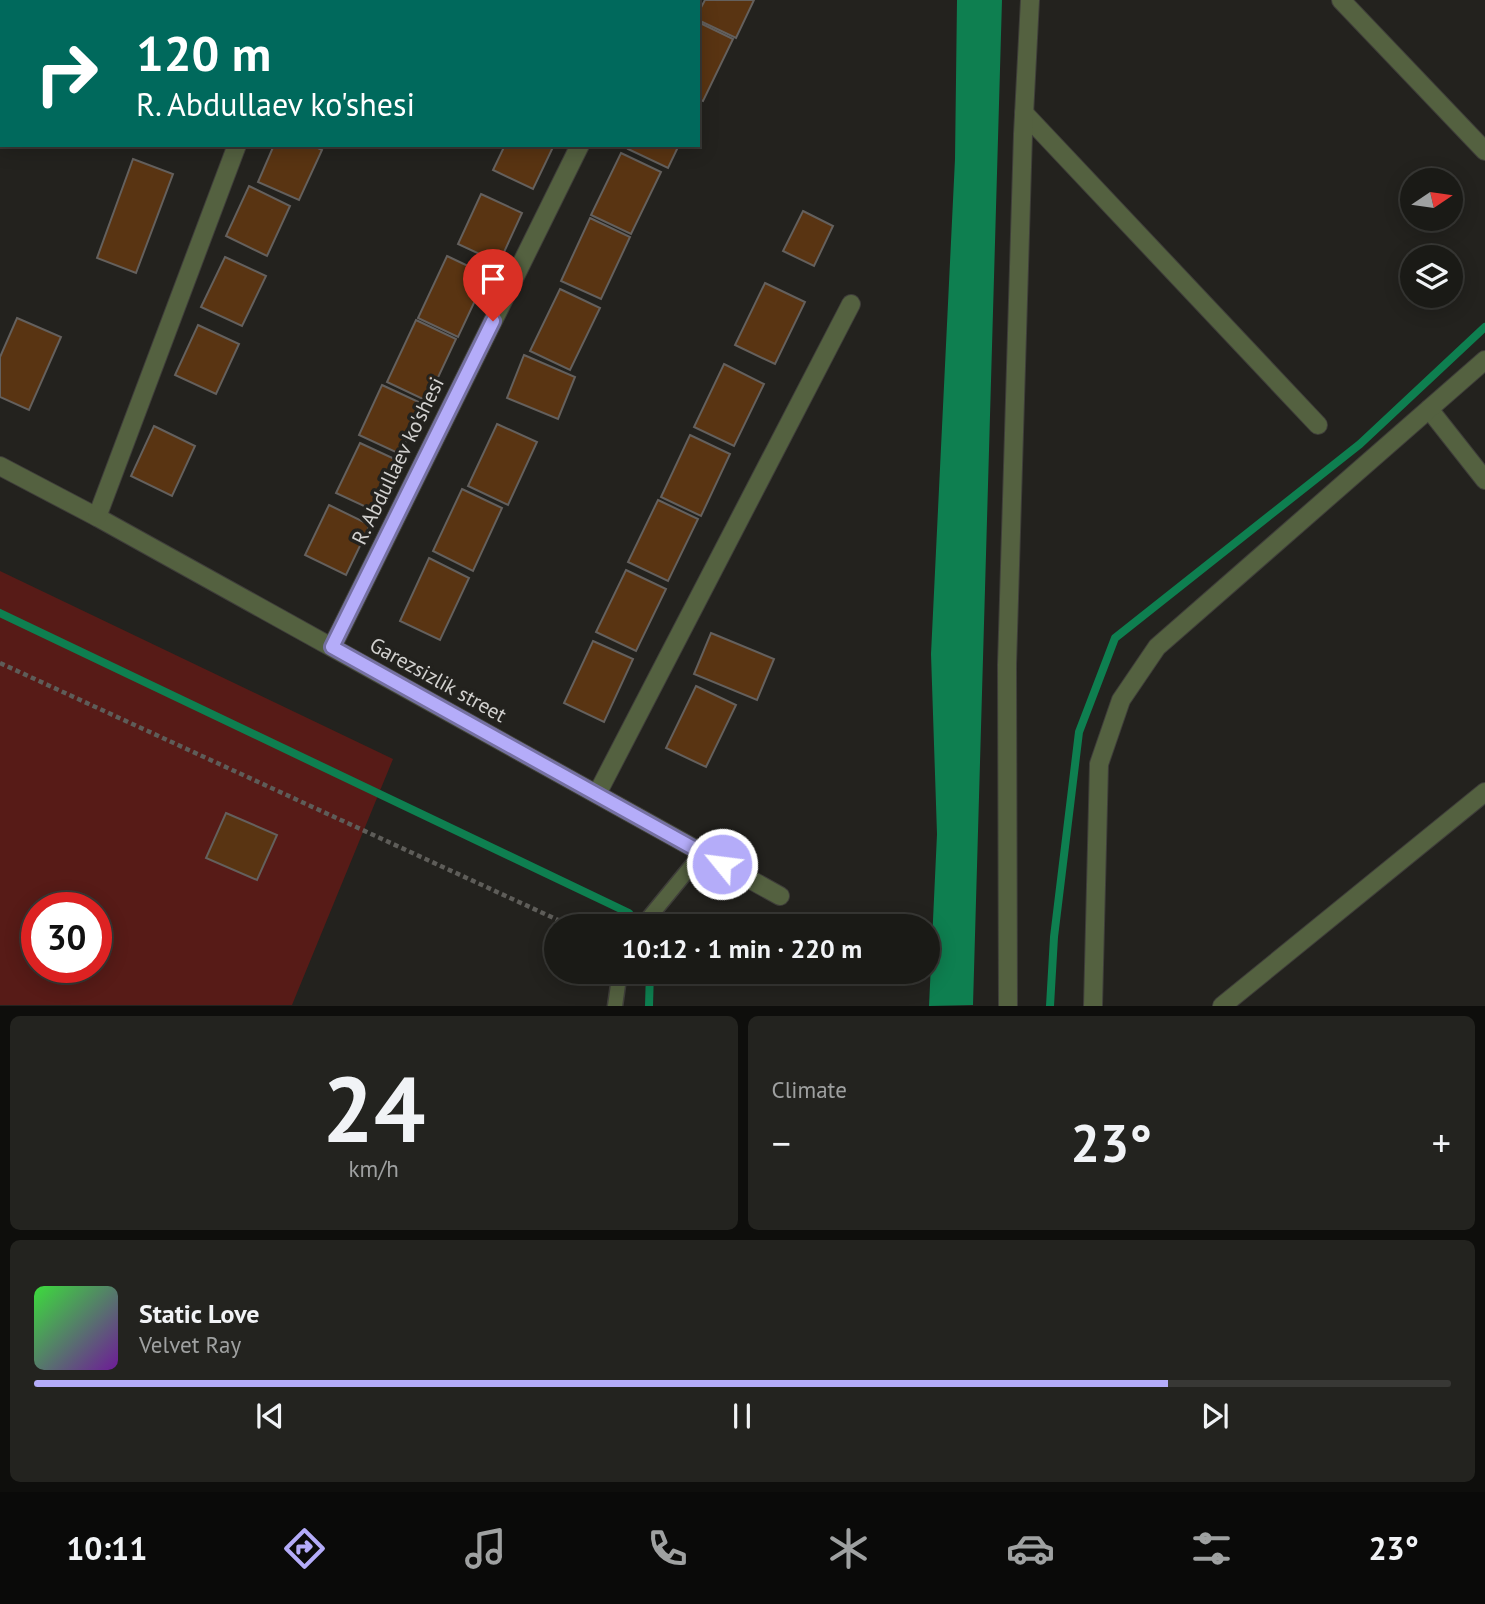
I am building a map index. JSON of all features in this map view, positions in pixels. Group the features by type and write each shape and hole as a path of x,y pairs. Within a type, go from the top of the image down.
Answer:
{"street":[{"path":"1008,1006 1007,665 1030,0"},
{"path":"1341,0 1485,152"},
{"path":"1024,113 1318,425"},
{"path":"97,517 236,147"},
{"name":"R. Abdullaev ko'shesi","path":"332,647 579,147"},
{"path":"597,794 851,304"},
{"path":"1093,1006 1099,764 1121,700 1157,647 1485,360"},
{"path":"1429,409 1485,480"},
{"name":"Garezsizlik street","path":"0,466 97,517 780,896"},
{"path":"1222,1006 1485,792"}],"lane":[{"path":"652,914 702,853"},
{"path":"615,1006 618,984"}],"path":[{"path":"0,663 545,914"}],"shaded area":[{"path":"957,0 1002,0 973,1005 929,1006 930,984 940,984 940,914 933,914 937,834 931,654 955,159"},
{"path":"0,571 393,759 292,1005 0,1005"}],"building":[{"path":"705,0 754,0 736,38 700,21 700,9"},
{"path":"700,23 733,39 703,101 700,100"},
{"path":"273,147 316,147 322,150 299,200 258,182"},
{"path":"504,147 553,147 533,189 493,170"},
{"path":"629,147 678,147 668,168 628,149"},
{"path":"621,153 661,172 631,234 591,215"},
{"path":"133,159 173,174 136,273 97,258"},
{"path":"249,186 290,206 267,256 226,236"},
{"path":"481,194 522,213 499,263 458,244"},
{"path":"803,211 833,226 814,266 783,251"},
{"path":"590,218 630,237 601,299 561,281"},
{"path":"447,256 487,275 458,337 418,318"},
{"path":"225,257 266,276 242,326 201,307"},
{"path":"765,283 805,302 775,364 735,345"},
{"path":"560,289 600,308 570,370 530,351"},
{"path":"17,318 61,337 29,410 0,397 0,357"},
{"path":"416,320 456,339 427,401 387,382"},
{"path":"198,325 239,344 216,394 175,375"},
{"path":"524,355 575,377 558,419 507,398"},
{"path":"724,364 764,384 734,446 694,427"},
{"path":"382,385 423,404 400,454 359,435"},
{"path":"497,424 537,442 508,505 468,486"},
{"path":"154,426 195,446 172,496 131,476"},
{"path":"690,435 730,454 701,516 661,497"},
{"path":"360,443 401,462 377,512 336,493"},
{"path":"462,489 502,508 473,571 433,551"},
{"path":"658,500 698,519 668,581 628,562"},
{"path":"329,505 370,525 346,575 305,555"},
{"path":"429,558 469,578 440,640 400,621"},
{"path":"626,570 666,589 636,651 596,632"},
{"path":"711,633 774,659 757,700 694,674"},
{"path":"593,641 633,659 604,722 564,703"},
{"path":"696,686 736,705 706,767 666,748"},
{"path":"226,813 277,835 257,880 206,858"}],"waterway":[{"path":"1050,1006 1054,937 1079,732 1115,638 1360,444 1485,327"},
{"path":"0,613 629,913"},
{"path":"649,1006 650,984"}],"route":[{"path":"493,321 332,647 722,864"}]}
